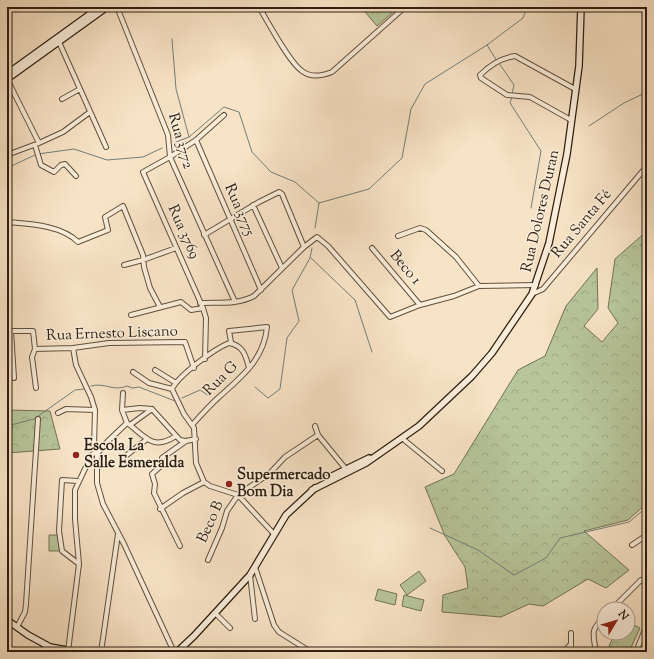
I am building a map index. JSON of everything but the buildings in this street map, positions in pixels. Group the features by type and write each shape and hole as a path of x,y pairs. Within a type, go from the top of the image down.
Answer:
{"street":[{"path":"7,74 100,7"},
{"path":"76,176 65,164 62,164 54,172 41,165 37,144 7,79 107,7"},
{"name":"Rua 3772","path":"117,7 168,135 170,158 235,302"},
{"path":"259,7 302,71 319,76 332,72 405,7"},
{"name":"Rua Dolores Duran","path":"176,652 250,575 274,534 292,508 328,477 347,471 403,439 440,407 492,353 532,294 550,241 567,154 578,66 581,7"},
{"path":"59,42 106,147"},
{"path":"571,120 530,97 507,95 481,78 480,75 489,66 501,60 515,56 575,89"},
{"path":"62,99 80,88"},
{"path":"7,154 37,144 63,132 90,112"},
{"path":"170,158 196,140 224,115"},
{"name":"Rua 3775","path":"196,140 261,290"},
{"name":"Rua 3769","path":"170,158 143,172 203,308 206,318 205,359"},
{"name":"Rua Santa Fé","path":"532,294 543,289 647,166"},
{"path":"204,236 254,206 281,193 304,247"},
{"path":"7,222 57,230 71,235 78,242 108,230 105,217 123,206 144,255 143,260 150,288 160,307"},
{"path":"254,206 282,268"},
{"path":"398,236 424,228 456,257 479,286"},
{"path":"200,302 245,301 261,290 314,238 319,238 390,317 420,305 454,296 479,286 536,285"},
{"path":"124,265 176,248"},
{"name":"Beco 1","path":"372,248 420,305"},
{"path":"131,315 181,302 191,310 203,308"},
{"name":"Rua G","path":"193,424 214,401 250,368 262,347 266,326 229,330 231,342"},
{"path":"9,331 14,378"},
{"name":"Rua Ernesto Liscano","path":"9,331 34,331 36,349 73,348 109,343 185,342 194,368"},
{"path":"172,389 176,383 205,359 231,342 245,353 250,368"},
{"path":"73,348 76,365 91,397 95,410 97,482 103,504 176,652"},
{"path":"36,349 32,357 36,388"},
{"path":"155,370 176,383"},
{"path":"133,372 149,383 172,389 184,414 193,424 196,439 196,463 204,482 214,488 238,495 274,534"},
{"path":"123,393 122,410 129,424 147,439 158,444 164,443 176,436"},
{"path":"122,410 140,408 152,409 163,419 176,436 186,441"},
{"path":"58,413 66,409 95,410"},
{"path":"68,651 79,564 74,498 78,481 91,456 129,424 152,409"},
{"path":"17,627 25,612 26,604 38,419"},
{"path":"315,426 318,435 347,471"},
{"path":"238,495 270,473 286,457 318,435"},
{"path":"127,455 147,439"},
{"path":"180,546 160,509 154,493 155,484 152,474 163,464 162,458 186,441 196,439"},
{"path":"403,439 442,471"},
{"path":"78,481 62,480 59,530 62,551 79,564"},
{"path":"160,509 183,493 204,482"},
{"name":"Beco B","path":"208,560 222,528 227,511 238,495"},
{"path":"101,652 118,533"},
{"path":"632,545 647,535"},
{"path":"255,568 274,625 279,632 311,652"},
{"path":"250,575 255,619"},
{"path":"620,601 641,580 647,582"},
{"path":"215,613 230,628"},
{"path":"7,620 42,644 56,650 78,652"},
{"path":"636,652 647,624"},
{"path":"596,625 593,630 596,652"},
{"path":"571,634 571,652"},
{"path":"564,652 570,645"}],"green space":[{"path":"361,7 399,7 377,26"},
{"path":"647,231 647,503 628,520 584,531 629,570 606,588 588,579 543,606 529,604 501,617 442,612 443,595 468,588 465,567 445,536 425,487 454,474 518,370 545,356 566,306 597,268 598,309 584,326 602,342 618,323 608,308 615,259"},
{"path":"7,410 50,411 60,449 7,453"},
{"path":"49,535 59,535 60,551 49,551"},
{"path":"419,571 426,581 407,595 400,585"},
{"path":"378,589 397,594 395,605 375,600"},
{"path":"404,595 424,600 421,611 402,606"},
{"path":"636,626 640,628 636,637"},
{"path":"611,641 634,641 629,652 622,652 609,646"}],"waterway":[{"path":"315,228 319,203 369,189 402,158 411,109 425,84 487,45 523,18 527,7"},
{"path":"172,39 176,89 189,137"},
{"path":"487,45 497,61"},
{"path":"499,63 514,85 512,94"},
{"path":"589,126 624,103 647,92"},
{"path":"512,97 510,103 541,151 531,208"},
{"path":"176,142 189,137 224,107 239,112 252,152 271,172 295,182 319,203"},
{"path":"38,154 74,149 107,160 143,157 162,148"},
{"path":"7,168 35,155"},
{"path":"640,245 647,247"},
{"path":"255,387 268,398 280,389 287,338 299,321 292,290 310,258 312,248"},
{"path":"311,258 355,300 372,352"},
{"path":"91,386 101,385 113,388 122,388 127,386 132,388 139,387 175,401"},
{"path":"7,426 34,419 75,390 84,389"},
{"path":"182,398 200,390 209,396"},
{"path":"430,528 478,550 514,575 546,558 560,538 629,522 647,507"}],"place":[{"name":"Escola La Salle Esmeralda","path":"76,455"},
{"name":"Supermercado Bom Dia","path":"229,484"}]}
